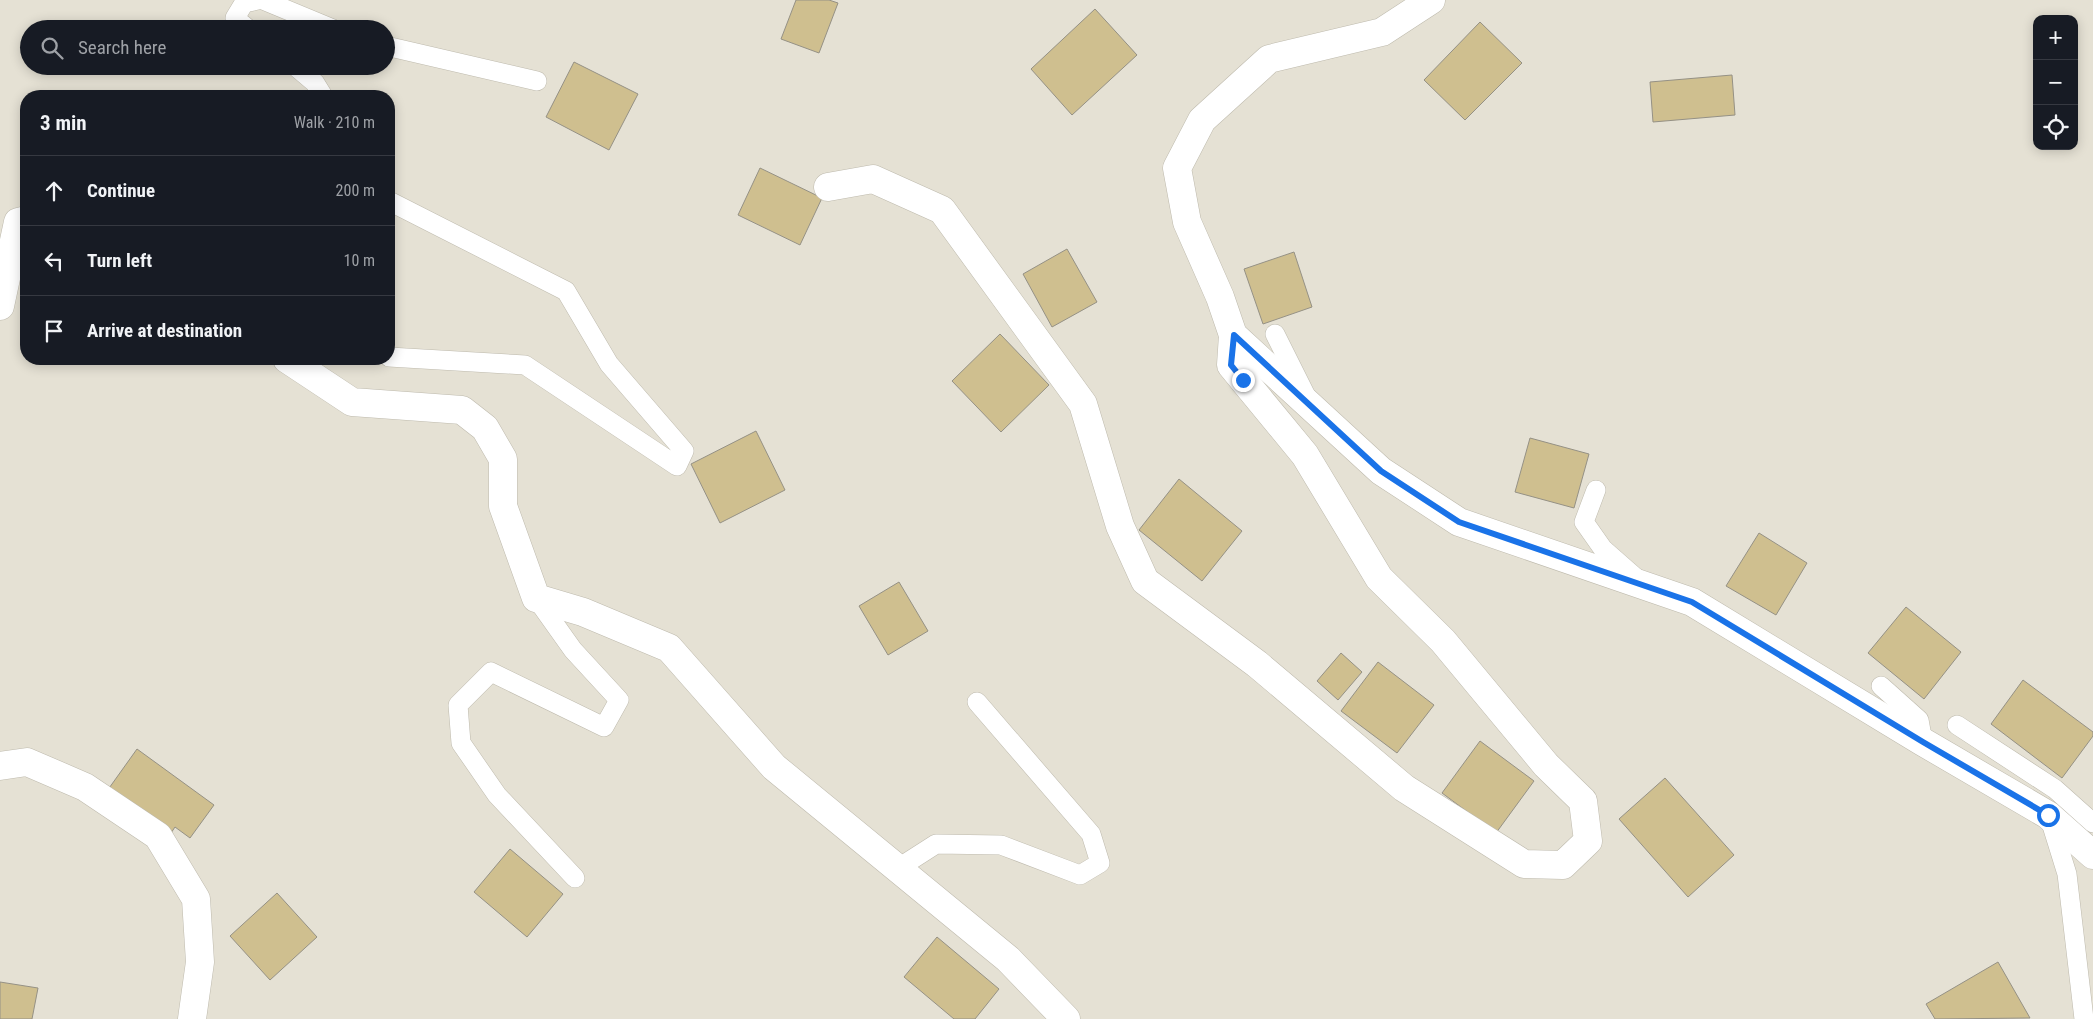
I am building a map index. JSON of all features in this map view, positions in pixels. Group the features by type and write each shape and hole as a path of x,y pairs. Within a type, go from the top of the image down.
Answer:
{"street":[{"path":"1432,0 1382,32 1269,59 1202,120 1177,168 1187,222 1234,335 1381,471 1459,522 1692,602 1923,742 2048,815 2093,855"},
{"path":"828,186 873,179 942,210 1083,404 1120,526 1145,581 1257,664 1404,788 1524,864 1563,865 1588,841 1583,801 1546,765 1443,641 1379,578 1305,455 1231,365 1234,335"},
{"path":"0,306 18,222 20,222"},
{"path":"296,365 352,402 462,410 485,428 503,459 503,506 536,598 583,612 669,648 774,767 1008,959 1066,1019"},
{"path":"0,766 26,762 85,787 158,836 196,899 200,962 192,1019"}],"lane":[{"path":"237,20 235,18 244,2 258,0"},
{"path":"263,0 311,20"},
{"path":"395,48 537,81"},
{"path":"306,75 316,83 320,90"},
{"path":"395,204 566,291 609,364 684,451 677,466 524,365 395,357"},
{"path":"1275,334 1312,408"},
{"path":"1596,490 1584,522 1603,550 1644,585"},
{"path":"536,598 573,650 618,700 604,727 491,672 458,705 461,743 497,795 575,878"},
{"path":"1881,686 1919,720 1923,742"},
{"path":"897,868 936,844 1001,845 1080,875 1100,863 1091,834 977,702"},
{"path":"1957,725 2055,789 2093,823"},
{"path":"2048,815 2067,874 2084,1019"}],"building":[{"path":"796,0 829,0 838,3 819,53 781,39"},
{"path":"1095,9 1137,55 1072,115 1031,69"},
{"path":"1480,22 1522,63 1465,120 1424,80"},
{"path":"574,62 638,94 609,150 546,117"},
{"path":"1732,75 1735,115 1653,122 1650,82"},
{"path":"760,168 822,198 800,245 738,215"},
{"path":"1067,249 1097,302 1052,327 1023,274"},
{"path":"1294,252 1312,307 1263,324 1244,269"},
{"path":"1000,334 1049,385 1001,432 952,381"},
{"path":"756,431 785,490 720,523 691,464"},
{"path":"1530,438 1589,454 1574,508 1515,492"},
{"path":"1179,479 1242,531 1202,581 1139,530"},
{"path":"1759,533 1807,563 1776,615 1726,586"},
{"path":"899,582 928,631 888,655 859,606"},
{"path":"1906,607 1961,652 1924,699 1868,653"},
{"path":"1341,653 1362,672 1338,700 1317,681"},
{"path":"1378,662 1434,705 1397,753 1341,711"},
{"path":"2023,680 2093,732 2093,736 2062,778 1991,724"},
{"path":"1480,741 1534,781 1496,833 1442,793"},
{"path":"137,749 214,805 190,838 175,827 169,836 107,791"},
{"path":"1665,778 1734,855 1688,897 1619,819"},
{"path":"510,849 563,894 527,937 474,892"},
{"path":"277,893 317,937 270,980 230,936"},
{"path":"937,937 999,989 975,1019 954,1019 904,977"},
{"path":"1998,962 2030,1018 1935,1019 1926,1004"},
{"path":"0,982 38,988 32,1019 0,1019"}],"route":[{"path":"1243,380 1231,365 1234,335 1381,471 1459,522 1692,602 1923,742 2048,815"}]}
